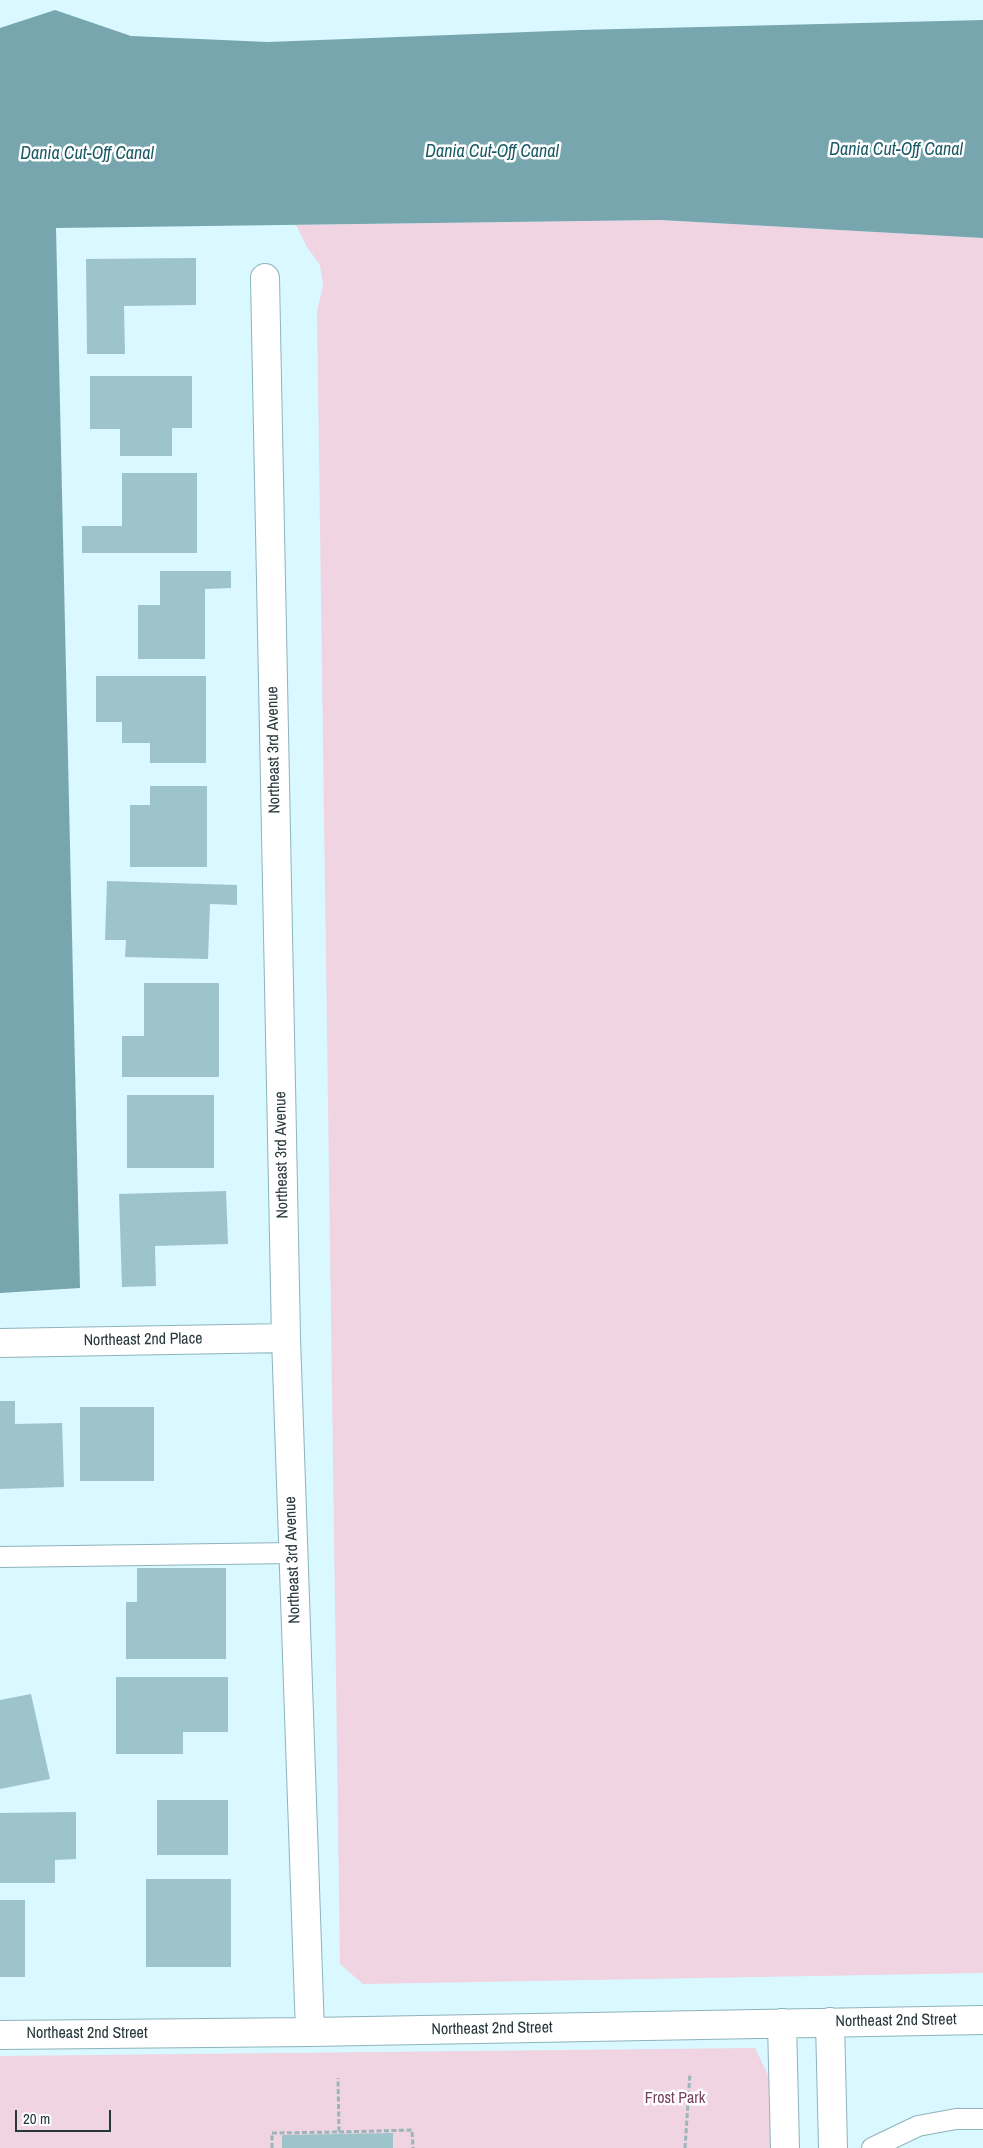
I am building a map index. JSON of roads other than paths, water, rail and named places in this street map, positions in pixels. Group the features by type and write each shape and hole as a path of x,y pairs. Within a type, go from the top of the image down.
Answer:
{"street":[{"name":"Northeast 3rd Avenue","path":"265,278 286,1338 310,2032"},
{"name":"Northeast 2nd Place","path":"0,1343 286,1338"},
{"name":"Northeast 2nd Street","path":"0,2035 310,2032 983,2020"},
{"path":"830,2022 833,2148"},
{"path":"782,2023 785,2148"}],"lane":[{"path":"0,1557 293,1553"},
{"path":"872,2148 918,2126 956,2120 983,2119"}],"water":[{"name":"Dania Cut-Off Canal","path":"55,10 131,36 268,42 579,30 983,20 983,238 660,220 56,228 80,1288 0,1293 0,28"}],"park label":[{"name":"Frost Park","path":"675,2099"}]}
